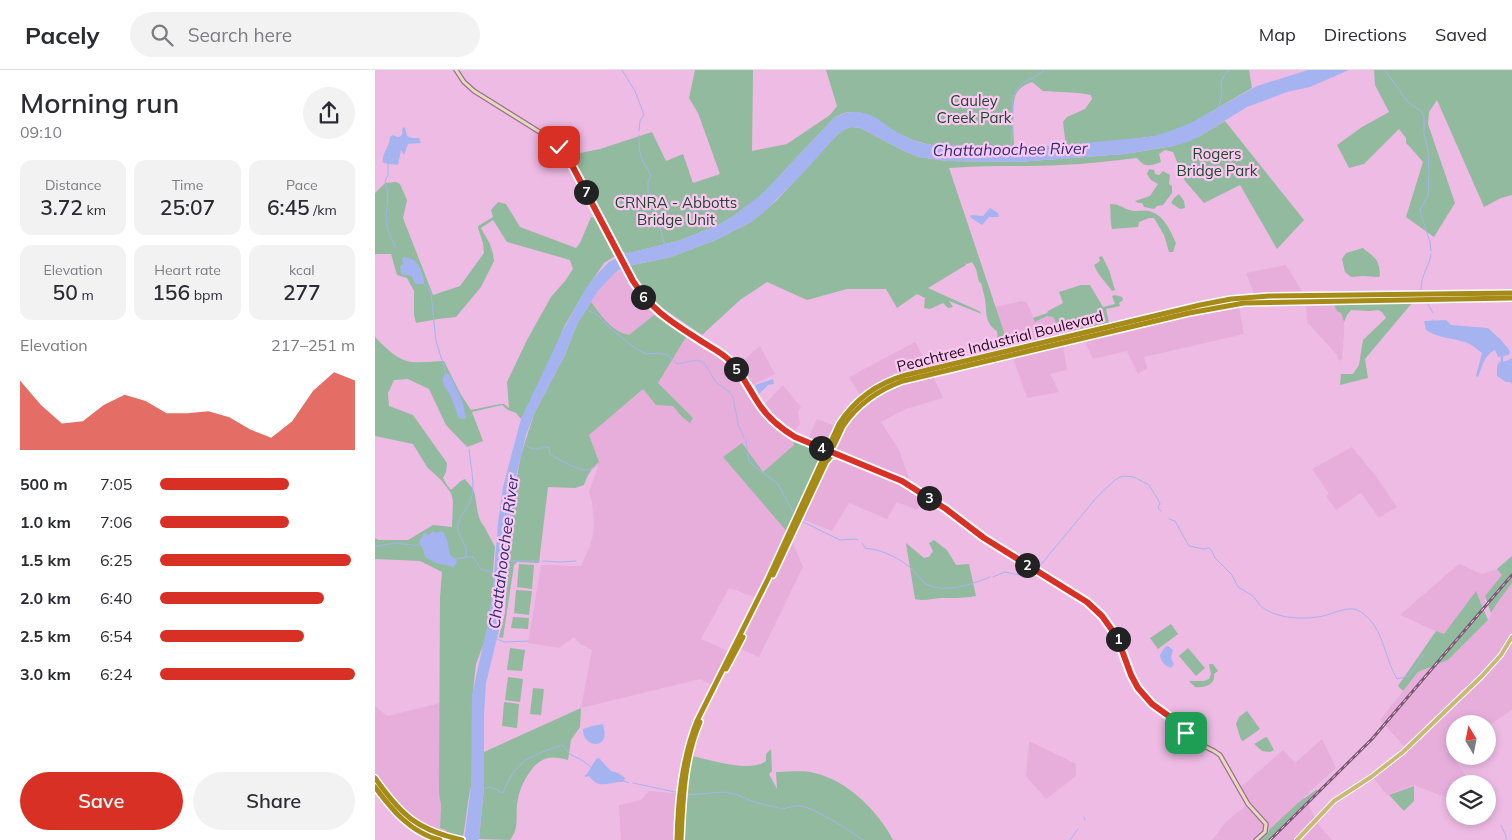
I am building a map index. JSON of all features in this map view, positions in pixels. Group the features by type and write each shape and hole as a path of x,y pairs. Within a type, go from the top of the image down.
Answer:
{"highway":[{"name":"Peachtree Industrial Boulevard","path":"974,362 1205,304 1241,298 1512,293"},
{"name":"Peachtree Industrial Boulevard","path":"679,840 682,773 690,738 700,713 768,579 824,462 839,424 848,411 867,394 884,383 907,375 974,362 1207,309 1244,303 1512,298"},
{"path":"817,446 825,446 833,441 834,449 839,455"},
{"path":"817,446 824,462 831,456 839,455"},
{"path":"375,778 399,809 413,821 442,835 462,840"},
{"path":"375,787 404,821 416,830 440,840"}],"main road":[{"path":"456,70 468,86 547,136 566,154 639,292 658,313 729,360 739,372 759,406 771,419 787,432 902,481 946,509 991,542 1087,602 1102,616 1117,637 1131,675 1138,688 1152,704 1177,722 1191,740 1219,755 1248,804 1264,821 1266,826 1265,832 1257,839"},
{"path":"477,89 491,102"},
{"path":"1297,840 1334,801 1371,777 1405,750 1483,675 1512,638"},
{"path":"1505,648 1512,643"}],"shaded area":[{"path":"1286,265 1306,298 1331,298 1337,311 1341,313 1344,322 1344,336 1342,359 1339,361 1337,355 1307,322 1306,299 1256,299 1246,273"},
{"path":"624,268 640,295 656,313 622,341 591,302 598,291 613,275"},
{"path":"1238,300 1244,334 1144,357 1147,368 1138,374 1127,351 1093,359 1080,329 1192,304"},
{"path":"1022,301 1027,303 1035,322 1047,316 1053,317 1056,320 1061,333 1067,370 1050,374 1059,392 1027,398 995,307"},
{"path":"688,334 721,350 738,365 760,346 775,374 750,386 763,406 783,385 801,407 798,411 800,424 792,435 794,445 763,472 803,567 759,657 736,647 760,599 729,588 701,639 728,651 733,651 718,688 700,679 581,708 592,650 580,644 574,637 559,648 528,643 541,565 581,566 590,546 594,525 589,491 598,467 578,443 654,378 658,382"},
{"path":"915,342 925,360 926,366 892,374 895,380 932,374 943,398 906,409 881,422 899,450 911,484 926,495 917,510 897,502 887,519 849,503 832,531 799,518 806,443 817,419 833,425 842,412 860,395 849,377"},
{"path":"1352,447 1378,479 1397,507 1379,518 1361,493 1336,510 1326,496 1329,494 1312,469"},
{"path":"1459,564 1482,574 1497,569 1502,575 1485,596 1485,610 1476,592 1444,635 1400,615"},
{"path":"1512,583 1512,710 1496,721 1496,715 1446,715 1446,765 1458,765 1466,775 1446,775 1446,797 1414,785 1387,795 1372,776 1406,748 1380,720 1418,672 1448,660 1488,620"},
{"path":"440,703 440,828 446,830 447,834 442,837 414,828 394,811 375,786 375,706 387,716"},
{"path":"1322,739 1336,768 1304,797 1319,825 1332,840 1212,840 1226,822 1249,803 1240,788 1283,750 1295,763"},
{"path":"1029,741 1076,764 1076,776 1046,799 1026,776"},
{"path":"649,791 676,793 674,840 621,840 619,805 641,800"}],"green space":[{"path":"695,70 753,70 752,151 787,144 830,115 837,106 826,70 1249,70 1252,88 1173,134 1066,147 1063,122 1067,117 1085,109 1092,99 1091,95 1043,91 1032,82 1019,90 1014,99 1014,148 940,148 940,143 939,146 914,140 870,116 854,112 844,113 834,118 780,175 776,182 751,206 718,225 678,241 625,254 624,252 620,253 604,263 564,327 545,374 521,419 516,413 502,405 472,412 483,441 467,447 446,425 429,389 408,379 394,380 388,393 389,406 413,415 447,463 443,478 451,490 465,479 472,488 475,494 479,518 495,547 493,570 495,595 485,640 476,664 473,690 474,777 468,799 463,837 447,834 446,830 440,828 441,805 439,794 440,597 442,572 420,561 375,559 375,538 379,540 408,540 433,525 452,527 453,501 451,493 427,467 413,444 375,436 375,337 398,357 407,361 444,361 471,410 500,404 504,404 509,408 507,382 527,340 551,297 573,269 570,260 507,242 493,220 481,228 490,244 494,261 481,287 456,317 416,323 414,291 407,278 397,275 391,254 375,254 375,193 385,183 396,182 400,184 407,200 403,218 433,295 460,286 484,253 478,226 493,217 491,210 498,202 506,204 520,227 576,248 591,217 600,219 570,155 600,149 652,132 666,161 683,154 693,183 720,174 698,113 689,98"},
{"path":"1374,70 1512,70 1512,195 1501,198 1484,207 1437,100 1429,112 1428,124 1455,203 1434,237 1406,217 1423,162 1406,143 1406,138 1399,129 1364,164 1349,168 1337,145 1362,127 1389,112 1375,85"},
{"name":"Rogers Bridge Park","path":"1225,121 1304,220 1277,249 1240,185 1204,203 1185,181 1173,152 1165,150 1159,154 1161,162 1151,165 1145,165 1137,158 1071,165 949,168 1009,347 980,354 993,349 992,344 998,342 997,331 988,321 981,283 972,262 965,263 966,265 928,288 982,314 949,301 953,307 948,308 943,303 930,309 924,308 925,298 917,294 897,308 886,289 847,289 807,300 767,282 740,300 702,335 658,305 655,307 643,294 628,266 671,257 718,239 751,222 777,200 838,134 851,127 860,128 919,157 946,161 1018,162 1125,154 1173,146 1200,136"},
{"path":"1149,169 1154,170 1155,174 1159,175 1163,171 1170,175 1169,184 1172,186 1172,193 1163,205 1157,206 1154,209 1144,207 1142,203 1135,201 1150,196 1158,184 1151,180 1147,174"},
{"path":"1179,194 1184,201 1185,208 1180,209 1171,203"},
{"path":"1110,204 1118,205 1131,211 1149,211 1163,219 1176,243 1173,252 1169,252 1164,235 1154,218 1139,222 1138,227 1112,229"},
{"path":"1363,248 1377,261 1379,277 1351,277 1345,272 1342,259 1346,253"},
{"path":"1102,256 1109,270 1115,290 1112,291 1094,265 1100,261 1099,257"},
{"path":"1081,285 1090,285 1103,307 1115,304 1112,296 1122,297 1123,300 1119,303 1120,306 1106,309 1109,323 1061,333 1053,317 1047,316 1035,322 1033,318 1047,313 1063,303 1059,292"},
{"path":"1417,297 1365,359 1368,378 1340,385 1341,374 1353,374 1359,365 1363,340 1386,318 1379,310 1351,310 1344,322 1341,313 1337,311 1331,298"},
{"path":"591,302 607,322 623,333 629,335 654,315 685,334 686,337 658,383 693,418 690,423 673,406 656,405 643,389 589,435 599,462 590,472 584,485 575,488 548,487 539,563 517,562 514,565 503,638 499,637 505,613 512,504 521,455 534,414 565,355 577,324"},
{"path":"792,435 828,451 789,534 723,457 742,443 763,472 794,445"},
{"path":"934,540 947,550 956,565 969,564 976,596 926,600 915,599 906,543 924,558 929,557 933,551 929,543"},
{"path":"1512,556 1512,583 1491,613 1485,596 1502,575 1497,569"},
{"path":"519,564 534,565 532,589 517,587"},
{"path":"516,590 532,591 529,615 514,613"},
{"path":"1476,591 1488,620 1448,660 1418,672 1403,691 1398,686 1436,631 1444,634"},
{"path":"513,617 529,618 528,629 511,628"},
{"path":"1171,624 1178,634 1158,649 1150,638"},
{"path":"510,648 525,650 522,671 507,670"},
{"path":"1188,648 1205,668 1196,676 1179,656"},
{"path":"1209,664 1213,664 1218,671 1214,674 1213,681 1202,687 1195,687 1189,681 1209,679 1211,674"},
{"path":"508,677 523,679 520,702 505,700"},
{"path":"533,688 544,689 541,715 530,714"},
{"path":"504,702 519,704 517,728 502,726"},
{"path":"581,708 580,727 571,740 568,760 551,758 540,761 531,770 524,782 519,794 515,830 510,840 479,839 484,788 484,752"},
{"path":"1247,711 1260,729 1243,741 1236,724 1239,717"},
{"path":"1266,737 1274,750 1270,752 1262,751 1254,744"},
{"path":"771,749 772,771 769,774 777,789 776,772 814,773 838,782 870,808 887,829 893,840 683,840 686,783 692,756 719,763 751,766 766,761 766,754"},
{"path":"1414,786 1414,801 1404,811 1389,795"},
{"path":"1318,790 1269,840 1260,840 1298,803"}],"water":[{"name":"Chattahoochee River","path":"1308,70 1349,70 1310,87 1287,92 1247,107 1188,142 1125,154 1018,162 946,161 919,157 860,128 851,127 838,134 803,173 763,213 751,222 718,239 671,257 628,266 613,275 598,291 577,324 565,355 534,414 526,435 512,504 503,614 486,683 484,788 479,839 464,840 471,786 472,695 489,618 503,487 521,419 562,332 586,288 609,262 624,254 678,241 718,225 733,216 762,194 834,118 845,113 867,114 902,135 931,145 1052,146 1149,137 1193,122 1257,86"},
{"path":"403,127 407,136 419,138 421,143 408,144 404,155 401,150 398,165 383,163 383,156 390,137 393,135 401,136"},
{"path":"990,208 998,213 999,217 989,217 982,225 970,217 971,215 983,216"},
{"path":"402,258 412,259 417,263 423,275 424,284 415,284 412,276 401,274 400,266 403,264"},
{"path":"1446,320 1451,325 1488,328 1510,351 1509,355 1498,357 1495,350 1491,352 1484,362 1478,377 1476,376 1482,353 1467,343 1426,330 1424,321"},
{"path":"1512,358 1512,384 1497,376 1497,367 1499,362"},
{"path":"445,373 450,375 463,403 466,418 459,418 443,383"},
{"path":"773,379 774,384 768,385 759,394 755,385"},
{"path":"433,531 436,533 442,531 444,533 450,555 457,562 454,567 436,563 425,557 419,543 423,534 429,535"},
{"path":"1168,646 1173,650 1171,658 1174,664 1171,668 1163,663 1160,655 1165,647"},
{"path":"603,724 605,733 604,739 600,743 591,743 587,740 583,729"},
{"path":"599,758 611,771 625,778 624,781 600,784 596,783 589,776 584,776 596,759"}],"waterway":[{"path":"622,70 635,91 644,115 640,121 639,131"},
{"name":"Chattahoochee River","path":"1011,146 1012,99 1023,83 1044,70"},
{"path":"1219,106 1222,95 1221,81 1228,70"},
{"path":"1385,70 1409,103 1421,111 1424,116 1429,174 1428,196 1420,211 1431,251"},
{"path":"639,135 641,155 651,177 648,182 648,193 665,245"},
{"path":"387,207 388,195 385,181 388,175 388,163"},
{"path":"387,208 387,227 395,245"},
{"path":"1421,290 1422,280 1431,254"},
{"path":"424,284 431,294 436,341 446,373"},
{"path":"1426,301 1433,313"},
{"path":"586,309 599,316 635,348 646,354 668,355 677,364 697,360 704,363 716,382 733,397 738,424 744,438"},
{"path":"746,440 749,462 778,484 793,512"},
{"path":"524,444 534,449 547,447 550,454 579,469 588,470 596,466"},
{"path":"466,557 465,546 459,533 458,523 470,503 472,494 473,481 469,449"},
{"path":"1038,568 1097,497 1120,477 1134,477 1149,485 1160,503 1158,508 1161,511"},
{"path":"1169,519 1175,521 1189,546 1203,549 1209,548 1215,558 1232,575 1238,587 1253,596 1261,606"},
{"path":"801,521 840,540 858,540"},
{"path":"862,543 865,548 897,558 913,570 924,583 933,587 958,587 990,577"},
{"path":"375,547 393,544 420,545"},
{"name":"Chattahoochee River","path":"457,559 473,557 483,570 495,572"},
{"name":"Chattahoochee River","path":"507,561 539,561"},
{"path":"543,561 576,561"},
{"path":"993,577 1005,572 1024,576 1032,573"},
{"path":"1262,607 1275,614 1291,618 1323,616 1345,609 1359,611 1370,620 1378,632 1397,679 1409,676 1424,654"},
{"path":"497,639 504,642 528,641"},
{"path":"485,788 491,787 503,793 513,773 526,760 562,745 571,755 591,767"},
{"path":"624,781 629,783"},
{"path":"633,783 675,792"},
{"path":"686,795 724,792 778,808"},
{"path":"780,809 798,806 806,807 832,820 863,840"},
{"path":"1501,825 1506,840"},
{"path":"1070,840 1078,829"}],"railway":[{"path":"1270,840 1372,739 1512,575"}],"route":[{"path":"559,147 566,154 633,281 645,300 666,319 724,355 739,372 759,406 771,419 795,437 902,481 946,509 984,538 1087,602 1102,616 1117,637 1131,675 1144,696 1152,704 1171,716 1186,733"}],"park label":[{"name":"Cauley Creek Park","path":"974,108"},
{"name":"CRNRA - Abbotts Bridge Unit","path":"676,210"}]}
